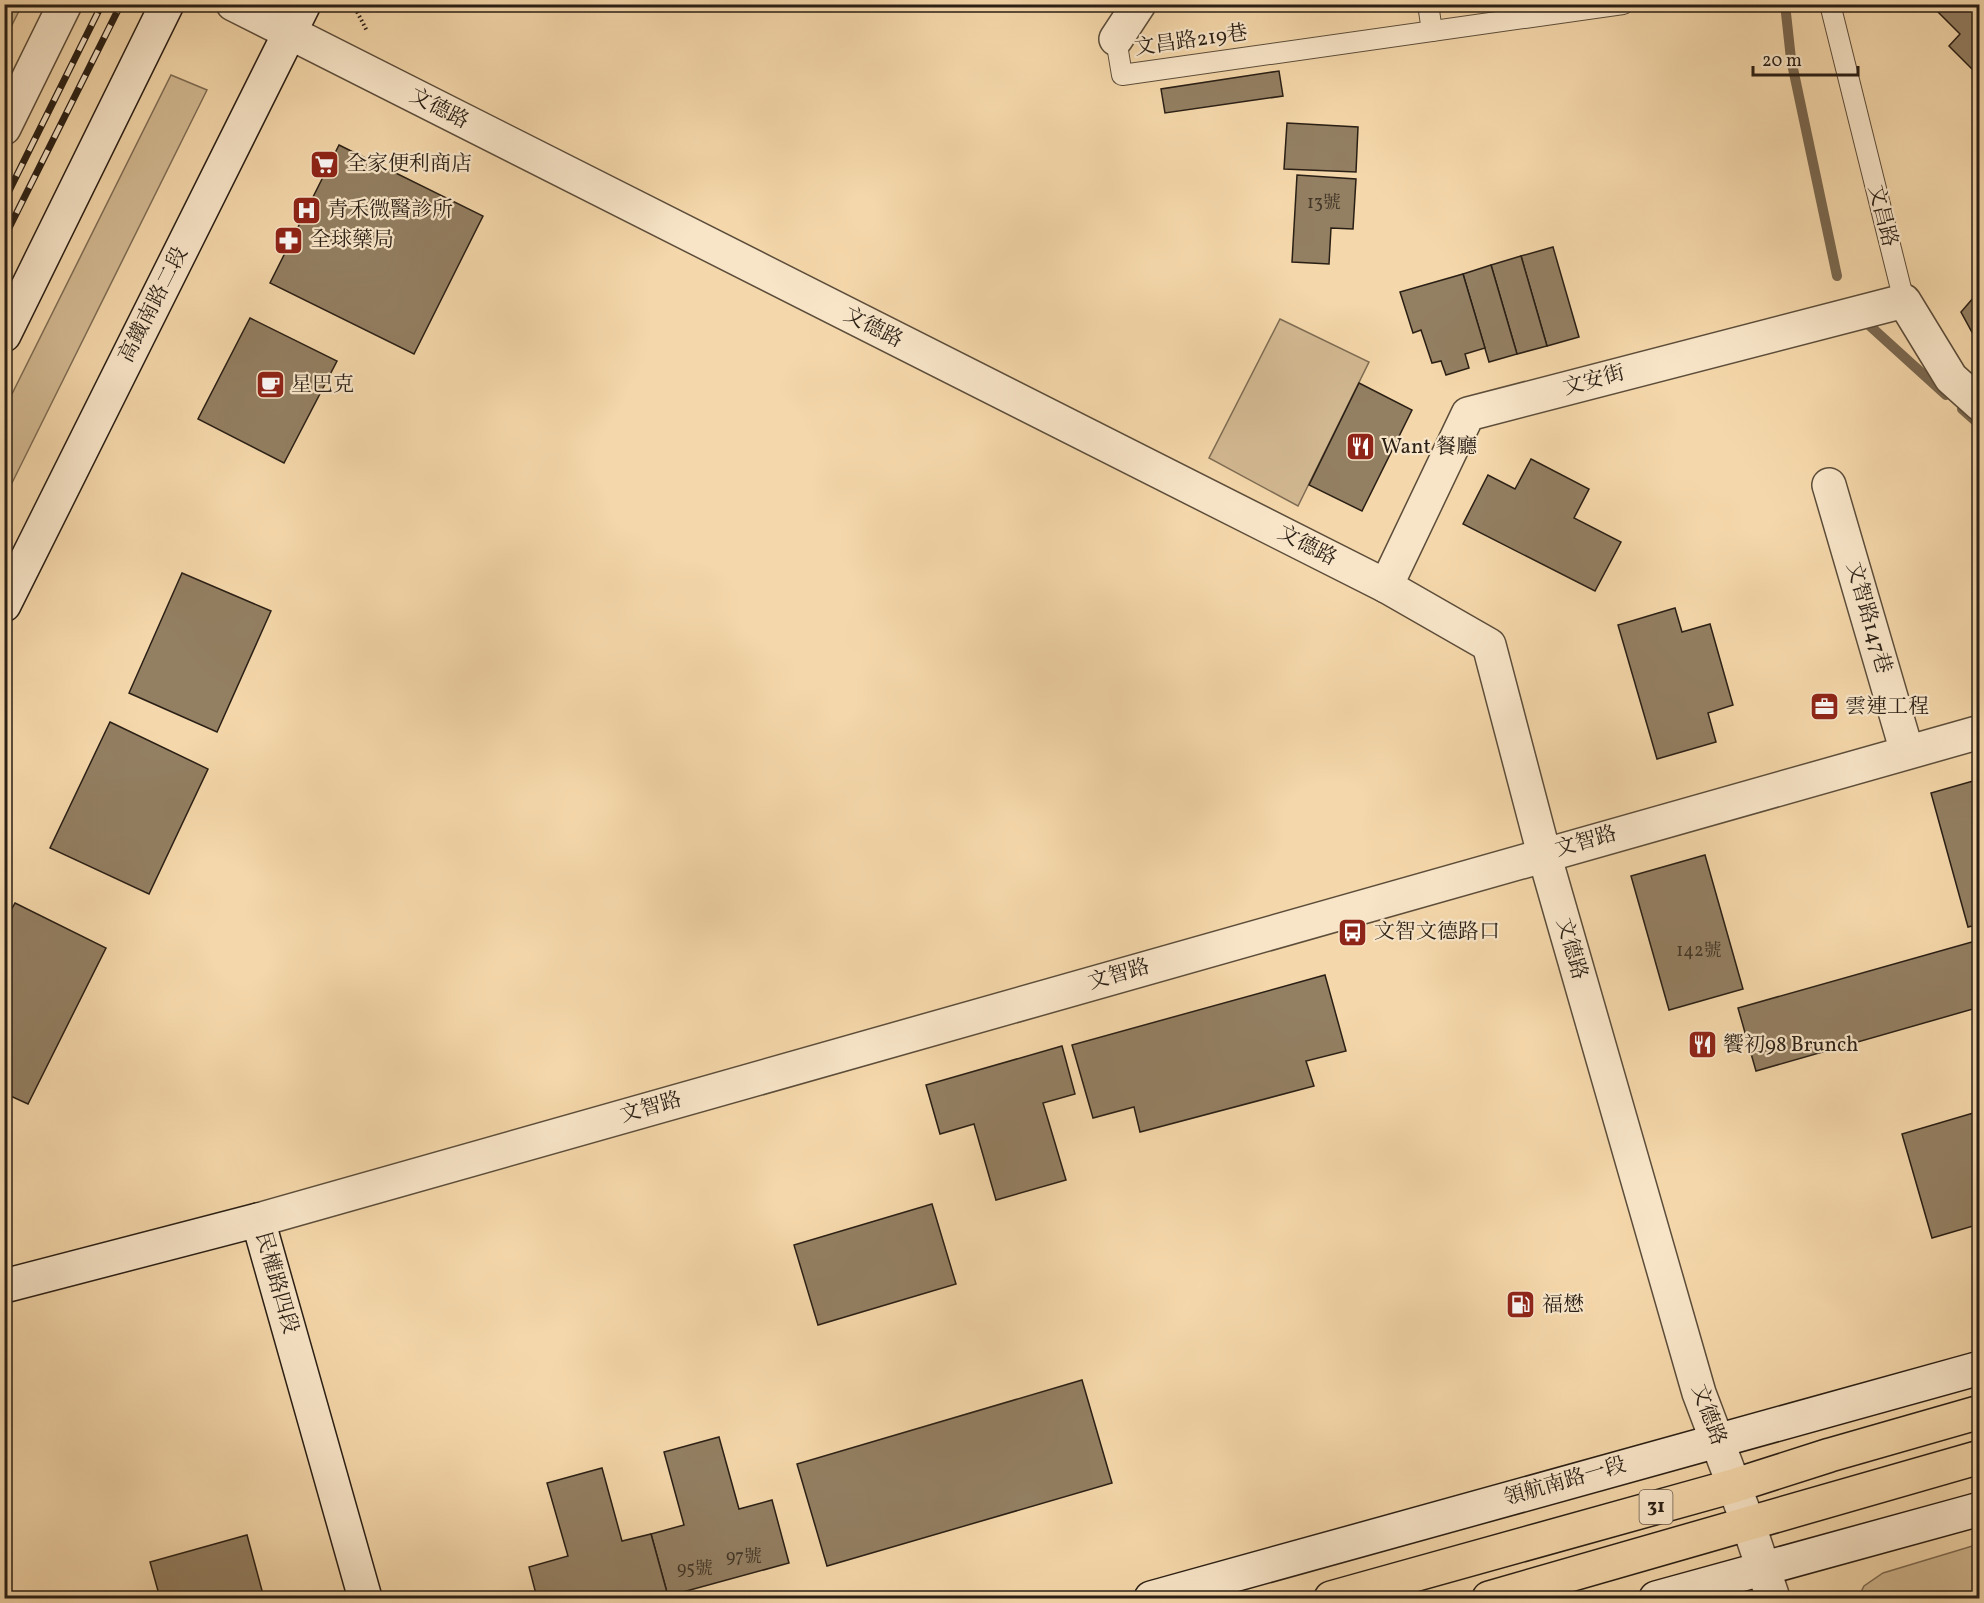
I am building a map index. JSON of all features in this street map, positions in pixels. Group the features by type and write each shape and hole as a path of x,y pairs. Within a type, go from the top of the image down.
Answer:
{"main road":[{"name":"31","path":"1331,1599 1733,1486 1830,1455 1980,1412"},
{"name":"31","path":"1489,1599 1980,1457"}],"street":[{"path":"4,128 65,4"},
{"path":"4,335 167,4"},
{"name":"文德路","path":"233,4 1386,586 1489,645 1544,854 1699,1393 1748,1523 1767,1584"},
{"name":"高鐵南路二段","path":"4,605 304,4"},
{"path":"1116,39 1139,4"},
{"name":"文昌路","path":"1904,301 1951,378 1980,404"},
{"name":"文安街","path":"1386,586 1468,414 1904,301"},
{"name":"文智路147巷","path":"1829,485 1907,752"},
{"name":"文智路","path":"258,1220 1980,732"},
{"name":"民權路四段","path":"4,1286 258,1220 365,1599"},
{"name":"領航南路一段","path":"1151,1599 1980,1368"},
{"path":"1656,1599 1767,1584 1980,1509"}],"lane":[{"path":"1428,4 1432,31"},
{"name":"文昌路219巷","path":"1116,39 1122,75 1623,4"},
{"name":"文昌路","path":"1830,4 1904,301"}],"shaded area":[{"path":"4,5 22,5 5,39"},
{"path":"171,75 207,90 5,497 5,408"},
{"path":"1280,319 1369,362 1298,506 1209,458"},
{"path":"1979,1544 1979,1598 1858,1598 1864,1586 1883,1573"}],"building":[{"path":"1930,4 1980,4 1980,77 1949,46 1960,34"},
{"path":"1279,71 1283,96 1165,113 1161,89"},
{"path":"1287,123 1358,127 1356,172 1284,169"},
{"path":"339,145 483,216 414,354 270,283"},
{"path":"1297,175 1356,179 1353,229 1331,228 1329,264 1292,262"},
{"path":"1553,247 1579,337 1547,346 1521,256"},
{"path":"1521,256 1547,346 1517,354 1491,265"},
{"path":"1491,265 1517,354 1489,362 1463,274"},
{"path":"1463,274 1485,348 1465,354 1469,368 1446,375 1441,361 1432,363 1421,330 1413,333 1400,292"},
{"path":"1980,290 1980,347 1961,312"},
{"name":"星巴克","path":"250,318 337,361 284,463 198,419"},
{"name":"Want 餐廳","path":"1359,383 1412,410 1362,511 1309,485"},
{"path":"1531,459 1589,489 1574,518 1621,542 1595,591 1463,524 1488,475 1515,489"},
{"path":"182,573 271,611 217,732 129,693"},
{"path":"1675,608 1682,632 1710,624 1733,705 1708,713 1716,742 1657,759 1618,625"},
{"path":"110,722 208,769 149,894 50,848"},
{"path":"1980,779 1980,924 1968,927 1931,793"},
{"path":"1705,855 1743,989 1669,1010 1631,876"},
{"path":"15,903 106,948 28,1104 4,1093 4,923"},
{"path":"1979,940 1980,1007 1756,1071 1738,1008"},
{"path":"1325,975 1346,1051 1306,1061 1314,1086 1140,1132 1134,1107 1093,1118 1072,1045"},
{"path":"1062,1046 1075,1094 1043,1103 1066,1180 996,1200 974,1124 940,1134 926,1085"},
{"path":"1980,1111 1980,1224 1932,1238 1902,1134"},
{"path":"932,1204 956,1284 818,1325 794,1245"},
{"path":"1082,1380 1112,1483 827,1566 797,1464"},
{"path":"719,1437 739,1509 772,1500 789,1563 668,1596 651,1534 684,1525 664,1452"},
{"path":"602,1468 622,1541 651,1534 668,1596 660,1598 537,1598 529,1567 568,1556 547,1483"},
{"path":"247,1535 264,1598 160,1598 150,1562"}],"waterway":[{"path":"1785,4 1791,59 1837,276"},
{"path":"1870,326 1946,395"},
{"path":"1962,409 1980,425"}],"railway":[{"path":"4,201 102,4"},
{"path":"4,238 121,4"}],"place":[{"name":"全家便利商店","path":"325,164"},
{"name":"青禾微醫診所","path":"306,210"},
{"name":"全球藥局","path":"289,240"},
{"name":"星巴克","path":"270,385"},
{"name":"Want 餐廳","path":"1360,447"},
{"name":"雲連工程","path":"1824,707"},
{"name":"文智文德路口","path":"1353,932"},
{"name":"饗初98 Brunch","path":"1702,1045"},
{"name":"福懋","path":"1521,1305"}]}
